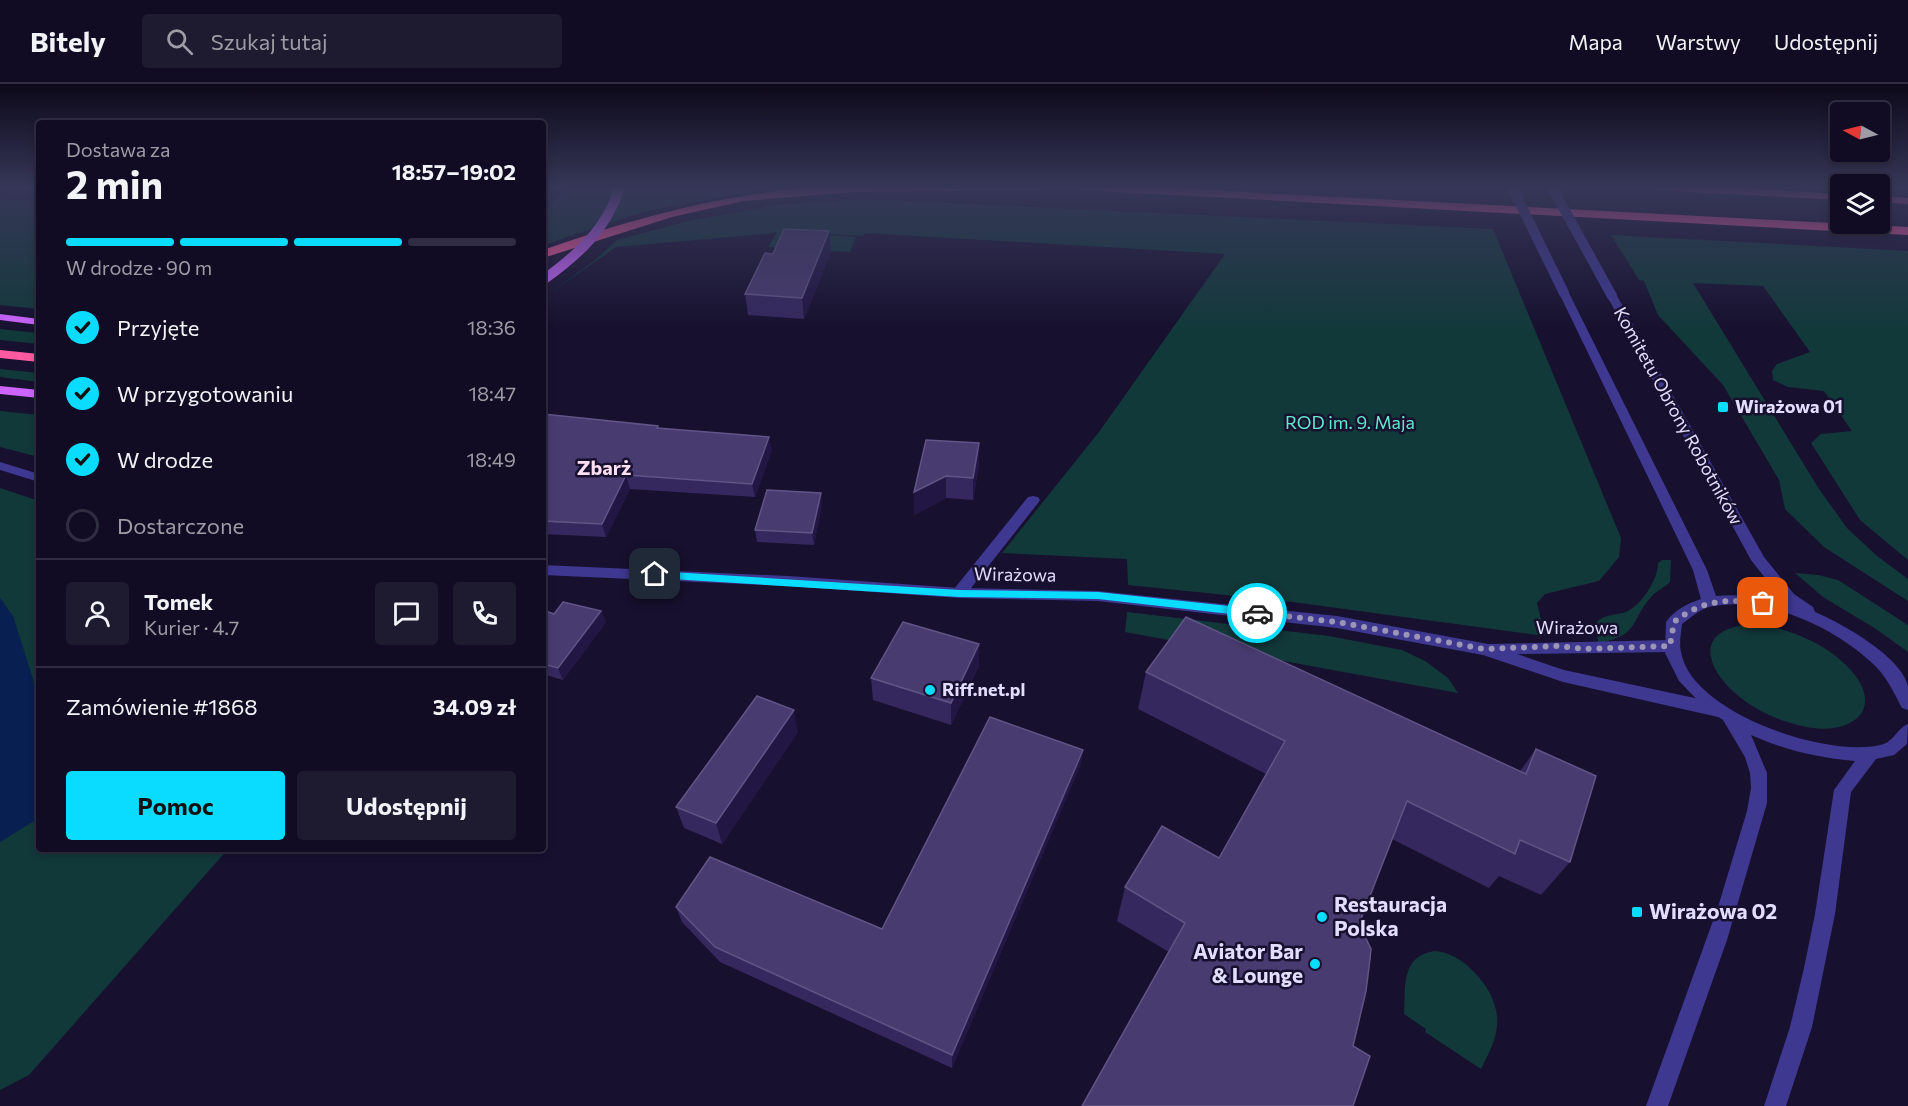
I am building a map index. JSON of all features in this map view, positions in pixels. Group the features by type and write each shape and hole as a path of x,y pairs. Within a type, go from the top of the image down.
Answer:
{"highway":[{"path":"546,253 599,235"},
{"path":"0,354 36,358"}],"main road":[{"path":"546,278 576,254 595,235"},
{"path":"0,317 36,322"},
{"path":"0,390 36,394"}],"street":[{"path":"1535,235 1700,570 1710,602"},
{"name":"Komitetu Obrony Robotników","path":"1578,235 1762,567 1789,598 1828,624"},
{"path":"0,466 36,477"},
{"path":"959,593 1033,500"},
{"name":"Wirażowa","path":"546,570 776,581 959,593 1098,596 1337,622 1484,649 1563,676 1724,714"},
{"path":"1657,1106 1734,892 1760,784 1756,762 1746,740 1724,714 1695,688 1676,664 1670,646 1674,622 1689,610 1710,602 1735,600 1763,603 1794,611 1828,624 1857,641 1900,675 1908,703"},
{"name":"Wirażowa","path":"1484,649 1558,646 1585,649 1670,646"},
{"path":"1724,714 1790,745 1847,756 1890,749 1908,731"},
{"path":"1775,1106 1801,1027 1814,968 1825,914 1843,790 1870,754"}],"green space":[{"path":"0,235 36,235 36,309 0,305"},
{"path":"546,235 574,235 546,244"},
{"name":"ROD im. 9. Maja","path":"637,235 757,235 616,247 546,296 594,261 617,240"},
{"name":"ROD im. 9. Maja","path":"775,235 856,237 850,252 768,247"},
{"name":"ROD im. 9. Maja","path":"894,235 1495,235 1621,538 1619,557 1599,581 1545,594 1537,603 1545,636 1285,601 1128,585 1127,559 1002,553 1099,432 1225,254"},
{"path":"1611,235 1908,251 1908,560 1860,520 1811,443 1821,434 1852,431 1824,391 1788,387 1773,380 1772,371 1777,364 1810,352 1763,286 1693,283 1819,489 1847,528 1877,556 1908,579 1908,601 1824,547 1785,509 1779,480 1723,385 1658,315 1644,281 1639,280"},
{"path":"0,329 36,333 36,344 0,340"},
{"path":"0,369 36,373 36,382 0,377"},
{"path":"0,411 36,415 36,456 0,447"},
{"path":"0,488 36,500 36,852 225,852 29,1075 0,1090"},
{"path":"1662,560 1671,560 1670,582 1651,597 1627,632 1611,640 1598,643 1596,623 1607,616 1620,614 1634,607 1644,597 1655,576 1658,563"},
{"path":"1795,573 1838,580 1908,625 1908,652 1876,629 1823,597"},
{"path":"1127,612 1329,636 1402,650 1425,661 1448,678 1458,693 1125,632"},
{"path":"1758,624 1806,638 1828,650 1847,666 1859,682 1865,696 1864,707 1858,717 1848,724 1835,728 1819,729 1802,726 1769,715 1736,694 1723,681 1715,668 1711,655 1712,643 1720,634 1735,627"},
{"path":"1434,951 1455,957 1465,964 1483,983 1495,1005 1497,1023 1493,1044 1481,1069 1425,1032 1426,1029 1404,1014 1405,984 1410,966 1423,954"}],"water":[{"path":"0,598 13,616 33,679 36,700 36,820 0,842"}],"building":[{"path":"781,235 828,235 802,298 745,294 765,253 773,254"},
{"path":"546,414 658,426 657,428 769,437 752,484 626,475 602,524 546,521"},
{"path":"926,440 979,443 973,478 946,476 914,492"},
{"path":"767,490 821,493 812,533 755,530"},
{"path":"563,602 601,611 558,668 546,665 546,611 554,614"},
{"path":"1186,617 1526,774 1536,749 1596,776 1570,862 1520,840 1515,854 1407,801 1359,924 1371,949 1366,991 1353,1046 1370,1056 1353,1106 1082,1106 1185,923 1125,887 1162,826 1219,858 1285,741 1146,672"},
{"path":"903,622 979,644 951,703 871,678"},
{"path":"757,696 794,710 716,823 676,807"},
{"path":"990,717 1083,750 952,1055 715,947 676,907 710,857 882,929"}],"way so far":[{"path":"1257,613 1337,622 1484,649 1558,646 1585,649 1640,648 1670,646 1670,633 1674,622 1689,610 1710,602 1735,600 1763,603"}],"place":[{"name":"Wirażowa 01","path":"1723,407"},
{"name":"Riff.net.pl","path":"930,690"},
{"name":"Wirażowa 02","path":"1637,912"},
{"name":"Restauracja Polska","path":"1322,917"},
{"name":"Aviator Bar & Lounge","path":"1315,964"}],"district":[{"name":"Zbarż","path":"604,468"}],"route":[{"path":"655,574 911,591 1098,596 1257,613"}]}
